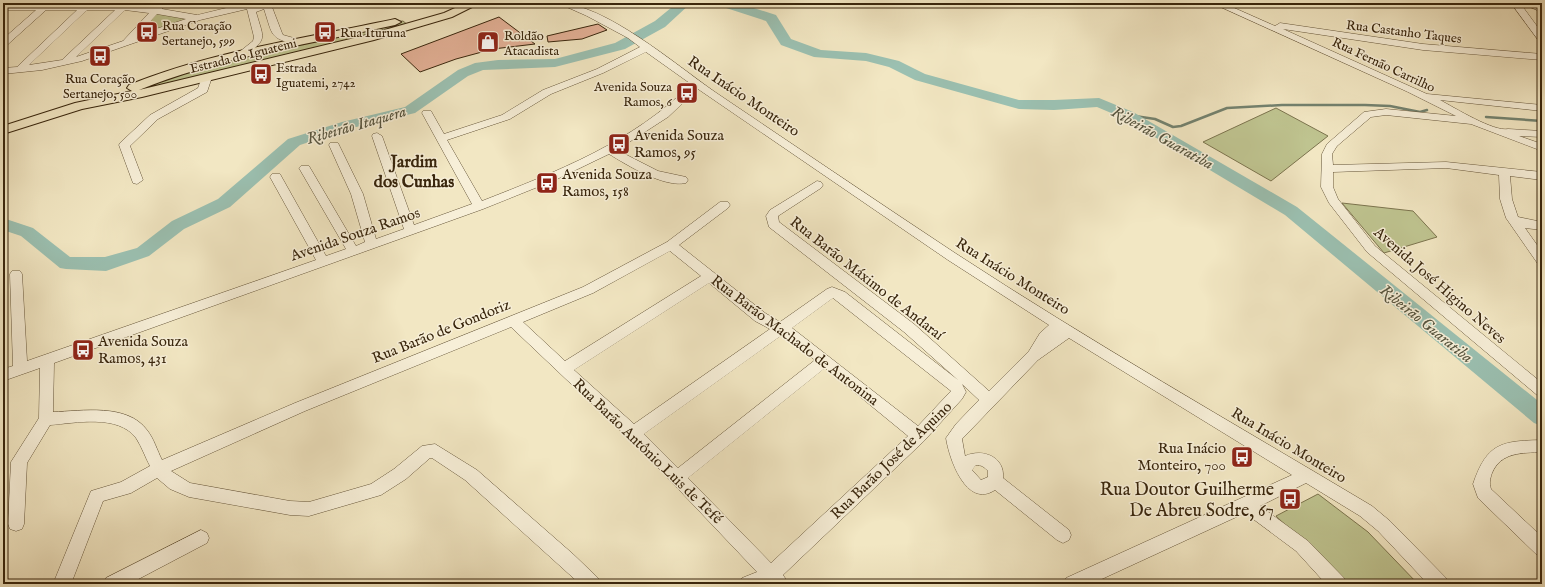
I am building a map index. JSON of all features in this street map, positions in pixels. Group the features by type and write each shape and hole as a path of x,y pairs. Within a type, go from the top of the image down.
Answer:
{"main road":[{"name":"Estrada do Iguatemi","path":"142,89 170,73 298,42 429,20 448,15 475,3"},
{"name":"Estrada do Iguatemi","path":"3,130 79,106 111,100 142,89 207,77 404,24"}],"street":[{"path":"124,45 163,3"},
{"path":"3,71 64,63 124,45 197,18 220,12 277,3"},
{"name":"Rua Inácio Monteiro","path":"562,3 590,14 638,42 697,84 952,257 1063,327 1354,502 1375,518 1440,584"},
{"name":"Rua Fernão Carrilho","path":"1216,3 1423,95 1471,121 1496,132 1542,148"},
{"path":"1385,3 1419,5 1440,3"},
{"path":"1515,3 1542,38"},
{"path":"1525,3 1542,9"},
{"path":"264,4 280,37 298,42"},
{"path":"4,6 117,6 197,18"},
{"path":"3,44 42,6"},
{"path":"20,69 82,6"},
{"path":"64,63 117,6"},
{"path":"241,55 257,42 259,37 251,8"},
{"name":"Rua Castanho Taques","path":"1264,24 1423,47 1542,57"},
{"path":"259,37 270,37 277,33"},
{"path":"441,138 506,117 547,92 600,71 638,42"},
{"path":"137,180 124,145 154,117 203,90 207,77"},
{"name":"Avenida Souza Ramos","path":"3,375 479,206 610,150 672,110 697,84"},
{"path":"1423,95 1542,108"},
{"path":"1434,117 1439,113 1439,104"},
{"name":"Avenida José Higino Neves","path":"1471,121 1386,112 1368,114 1332,144 1327,154 1327,186 1332,200 1370,249 1542,391"},
{"path":"427,113 479,206"},
{"path":"1496,132 1542,134"},
{"path":"377,136 410,230"},
{"path":"334,145 357,194 372,244"},
{"path":"610,150 655,174 671,179 682,180"},
{"path":"1326,169 1446,165 1542,176"},
{"path":"305,168 337,221 352,251"},
{"path":"1504,171 1506,199 1515,222 1542,261"},
{"path":"276,176 323,262"},
{"name":"Rua Barão Máximo de Andaraí","path":"817,185 774,213 772,216 773,224 909,328 988,399"},
{"name":"Rua Barão de Gondoriz","path":"62,584 69,562 92,512 96,496 125,488 159,469 300,407 588,290 671,245 724,205"},
{"path":"1515,222 1542,226"},
{"name":"Rua Barão Machado de Antonina","path":"671,245 760,317 792,334 918,436"},
{"path":"16,274 20,369"},
{"path":"564,369 710,276"},
{"name":"Rua Barão José de Aquino","path":"748,584 775,580 958,394 958,390 840,294 829,292 780,328"},
{"name":"Rua Barão Antônio Luis de Tefé","path":"513,321 678,477 775,580"},
{"path":"995,481 986,486 974,484 968,479 956,453 954,438 961,428 988,399 1063,327"},
{"path":"632,432 780,328"},
{"path":"16,524 19,462 46,419 47,360"},
{"path":"678,477 825,360"},
{"path":"46,419 104,417 119,420 132,425 145,439 159,469 178,486 189,490 290,508 309,509 375,490 400,474 427,451 435,451 471,475 592,584"},
{"path":"1542,446 1506,449 1500,451 1491,462 1481,484 1482,488 1490,499 1542,548"},
{"path":"964,468 971,460 978,458 987,460 996,470 995,481"},
{"path":"1072,584 1246,505 1307,475"},
{"path":"995,481 1063,535"},
{"path":"1246,505 1302,546 1338,584"},
{"path":"115,584 201,538"}],"green space":[{"path":"156,11 195,19 126,44"},
{"path":"403,21 408,25 138,91 138,88 156,77 385,23"},
{"path":"1276,108 1328,136 1271,181 1203,142"},
{"path":"1342,203 1413,211 1437,237 1384,253"},
{"path":"1318,494 1368,532 1418,584 1347,584 1276,516"}],"building":[{"name":"Roldão Atacadista","path":"499,17 535,44 493,49 456,59 420,72 401,54"},
{"path":"598,24 607,30 582,39 548,42 547,36"}],"waterway":[{"name":"Ribeirão Itaquera","path":"3,224 27,232 66,263 106,264 143,252 178,225 224,203 294,142 347,125 410,110 463,73 480,66 498,64 555,63 620,46 660,24 685,3"},
{"name":"Ribeirão Guaratiba","path":"725,3 771,18 786,42 819,54 866,57 894,64 907,69 920,77 1019,104 1054,105 1099,102 1128,115 1291,211 1542,417"},
{"path":"1128,115 1155,119 1173,127 1181,126 1227,108 1282,105 1365,105 1390,106 1420,112 1427,110"},
{"path":"1486,117 1542,121"}],"place":[{"name":"Rua Coração Sertanejo, 599","path":"147,32"},
{"name":"Rua Ituruna","path":"325,32"},
{"name":"Roldão Atacadista","path":"488,42"},
{"name":"Rua Coração Sertanejo, 500","path":"100,56"},
{"name":"Estrada Iguatemi, 2742","path":"261,74"},
{"name":"Avenida Souza Ramos, 6","path":"687,93"},
{"name":"Avenida Souza Ramos, 95","path":"619,144"},
{"name":"Avenida Souza Ramos, 158","path":"547,183"},
{"name":"Avenida Souza Ramos, 431","path":"83,350"},
{"name":"Rua Inácio Monteiro, 700","path":"1242,457"},
{"name":"Rua Doutor Guilherme De Abreu Sodre, 67","path":"1290,499"}],"district":[{"name":"Jardim dos Cunhas","path":"414,171"}]}
